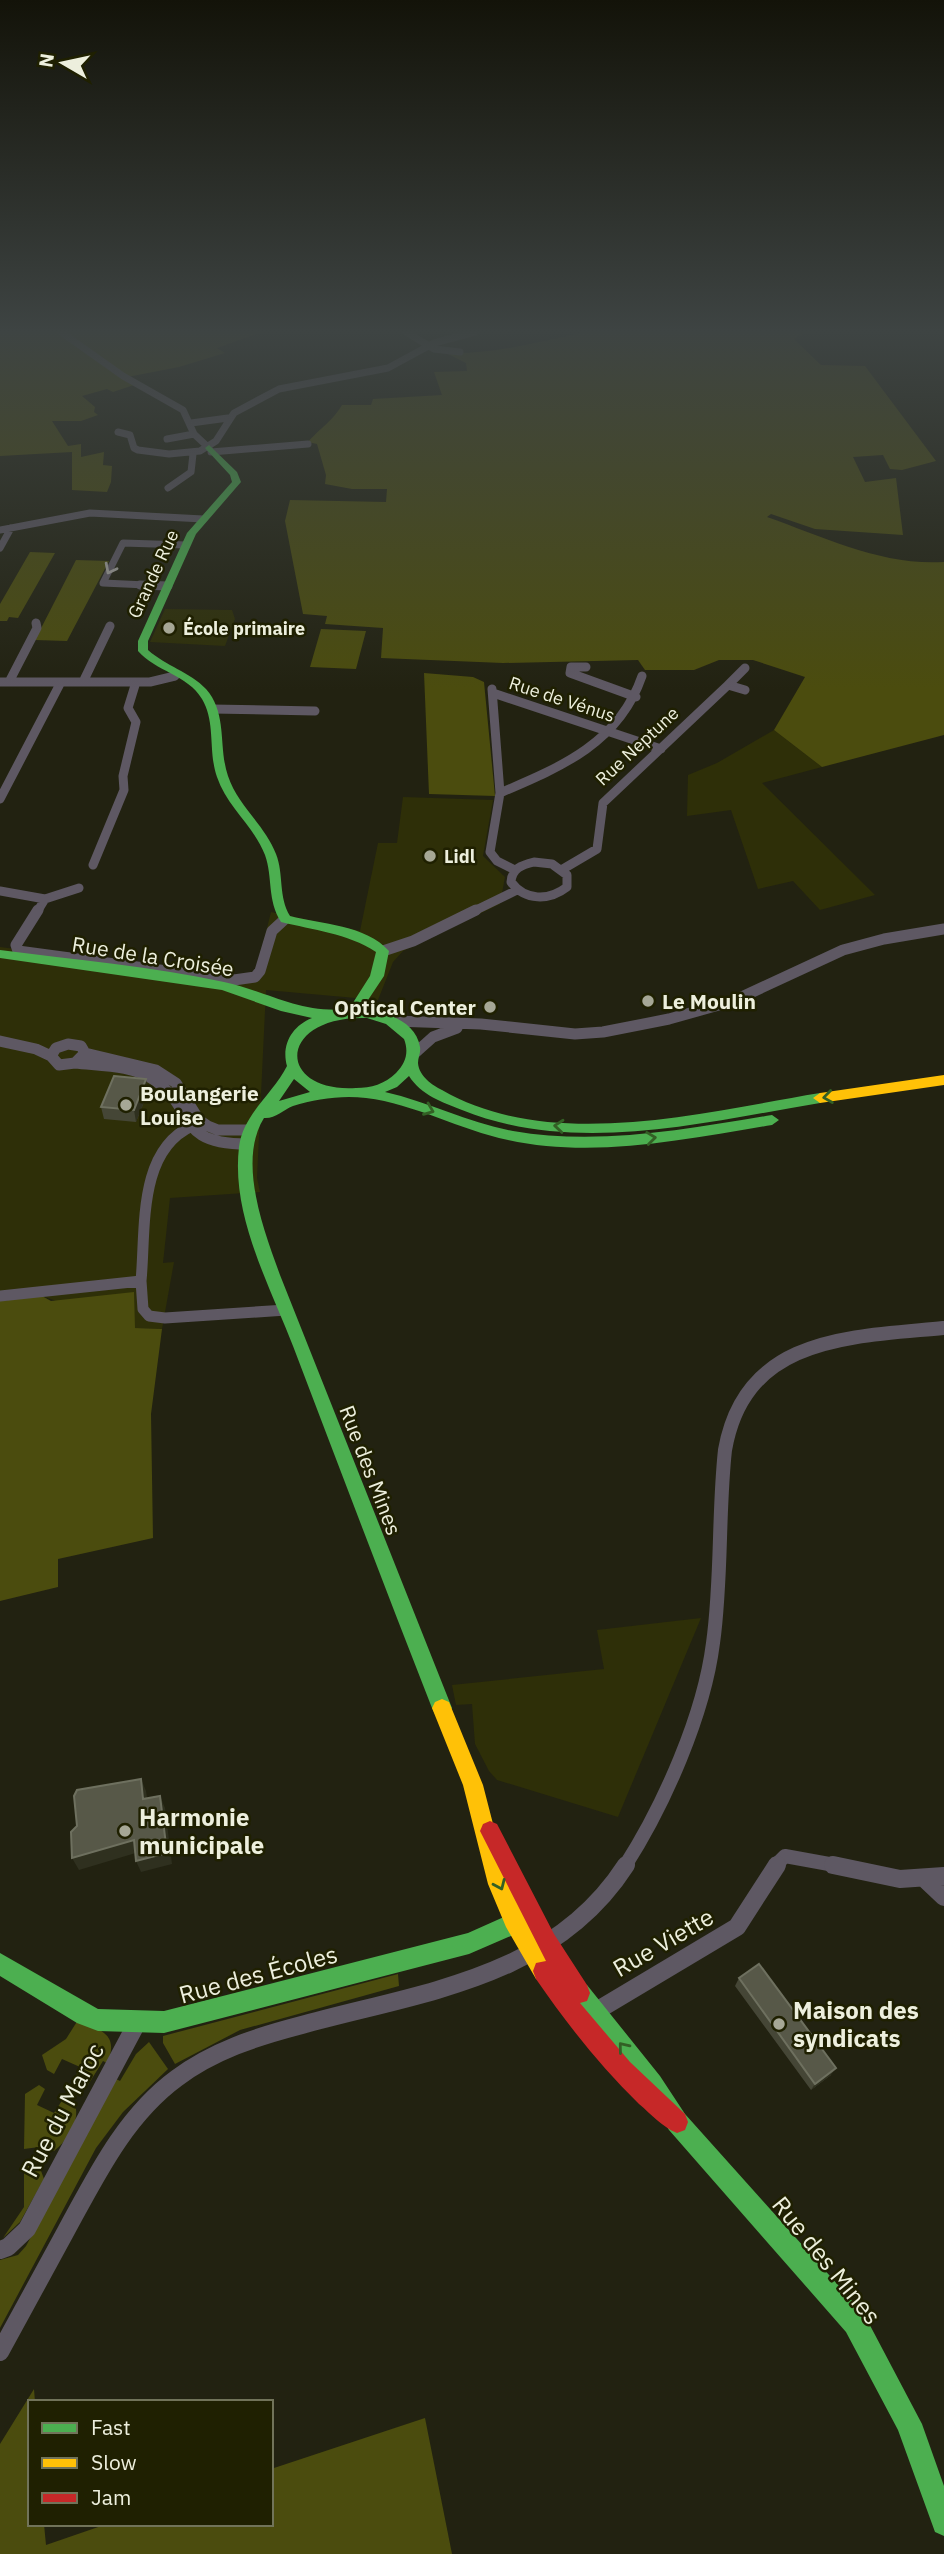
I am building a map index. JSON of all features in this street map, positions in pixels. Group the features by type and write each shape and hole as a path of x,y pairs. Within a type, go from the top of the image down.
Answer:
{"street":[{"path":"159,451 193,454 205,451"},
{"name":"Grande Rue","path":"211,451 234,474 237,482 220,506 203,519 186,545 143,641 143,651 156,664 198,687 212,709"},
{"path":"168,488 191,472 193,454"},
{"path":"0,530 90,513 203,519"},
{"path":"0,548 11,528"},
{"path":"168,586 103,583 123,543 186,545"},
{"path":"4,682 37,628 36,622"},
{"path":"83,682 110,626"},
{"path":"586,667 571,667 570,673 636,697"},
{"name":"Rue Neptune","path":"563,869 597,849 603,803 745,668"},
{"path":"4,682 136,682 175,676"},
{"path":"514,870 497,861 490,852 500,793 553,768 609,732 636,697 642,676"},
{"path":"0,799 61,682"},
{"path":"93,865 124,790 123,776 136,722 128,708 136,682"},
{"path":"728,685 745,690"},
{"name":"Rue de Vénus","path":"500,793 493,691 661,749"},
{"path":"315,711 212,709 222,779 266,844 276,875 274,898 278,911 285,919 361,937 375,943 383,951 383,959 370,991 346,1013"},
{"path":"542,862 563,869 569,881 561,892 549,896 534,897 517,890 511,882 514,870 526,864 542,862"},
{"path":"0,891 45,899 79,888"},
{"path":"383,951 413,941 517,890"},
{"path":"45,899 16,945 18,951 234,980 255,977 260,971 272,931 285,919"},
{"path":"0,962 220,993 252,1005 288,1029 346,1013 388,1019 481,1024 575,1034 603,1032 669,1019 733,1001 843,950 884,939 944,929"},
{"name":"Rue de la Croisée","path":"0,954 225,986 307,1015 346,1013"},
{"path":"370,991 374,1005 409,1036 412,1059 421,1082 467,1108 495,1117 567,1127 606,1127 666,1121 944,1080"},
{"path":"363,1093 390,1085 402,1076 429,1039 446,1030 481,1024"},
{"path":"248,1137 256,1115 290,1080 293,1067 288,1029"},
{"path":"0,1041 54,1052 66,1044 77,1044 85,1054 156,1070 176,1083 199,1120 218,1130 248,1137"},
{"path":"54,1052 59,1065 75,1063 146,1075 162,1085 192,1126 205,1138 226,1143 248,1137 284,1104 327,1092 363,1093 399,1099 451,1120 511,1136 582,1143 680,1135 944,1094"},
{"path":"75,1063 85,1054"},
{"path":"293,1067 306,1082 327,1092"},
{"path":"192,1126 171,1138 158,1155 150,1193 141,1281 143,1309 149,1316 165,1318 286,1310"},
{"name":"Rue des Mines","path":"248,1137 248,1187 286,1310 398,1601 471,1779 483,1819 510,1867 533,1952 588,2017 653,2103 677,2122 855,2323 909,2424 944,2524"},
{"path":"0,1296 141,1281"},
{"path":"0,2352 100,2168 137,2114 177,2078 211,2056 271,2033 473,1979 547,1944 572,1927 608,1892 641,1841 689,1738 706,1687 717,1616 724,1455 733,1416 749,1389 774,1364 798,1353 830,1343 873,1335 940,1329"},
{"name":"Rue Viette","path":"588,2017 737,1927 759,1896 772,1867 785,1856 800,1857 876,1878 926,1880 944,1876"},
{"path":"926,1880 944,1897"},
{"name":"Rue des Mines","path":"525,1919 547,1944 588,2017"},
{"name":"Rue des Écoles","path":"2,1970 99,2020 164,2022 469,1942 525,1919"},
{"name":"Rue du Maroc","path":"0,2250 8,2247 27,2229 138,2021"}],"shaded area":[{"path":"0,451 81,451 81,457 104,452 103,465 112,466 111,482 107,492 72,490 72,452 0,456"},
{"path":"319,451 929,451 936,461 902,470 890,469 883,455 853,457 865,482 896,478 903,535 815,529 771,514 767,517 876,555 921,562 944,562 944,735 822,767 774,730 805,677 753,660 719,660 694,670 645,670 638,660 503,663 381,658 383,628 325,624 327,616 303,614 285,521 290,500 386,502 387,489 352,489 325,484 326,475"},
{"path":"30,552 55,553 18,618 9,617 7,621 0,621 0,604"},
{"path":"76,560 109,561 67,641 35,640"},
{"path":"165,609 232,610 235,619 225,646 150,642"},
{"path":"321,629 366,631 356,669 310,667"},
{"path":"424,673 473,677 484,682 495,796 429,794"},
{"path":"774,730 822,767 762,783 875,895 820,910 793,881 758,889 731,810 687,816 688,775 717,763"},
{"path":"403,797 493,800 483,856 505,877 500,904 403,951 393,962 378,1000 266,990 257,1178 260,1192 170,1198 163,1263 174,1262 162,1329 135,1328 42,1296 0,1301 0,947 254,980 271,912 360,931 378,843 397,843"},
{"path":"134,1292 135,1328 162,1329 151,1414 153,1538 58,1559 58,1587 0,1601 0,1301 42,1296 51,1301"},
{"path":"701,1618 618,1817 497,1780 489,1771 475,1744 472,1704 456,1705 452,1685 604,1669 597,1630"},
{"path":"398,1974 399,1986 240,2030 175,2064 163,2043 163,2036"},
{"path":"78,2020 106,2034 111,2045 107,2063 103,2061 86,2088 72,2084 80,2067 62,2059 54,2074 47,2070 42,2055 66,2039"},
{"path":"149,2042 168,2069 123,2112 96,2148 0,2328 0,2260 18,2255 26,2246 116,2079 120,2081 136,2054"},
{"path":"39,2085 45,2089 37,2105 54,2113 63,2099 76,2109 70,2133 54,2151 39,2147 24,2149 25,2094"},
{"path":"32,2165 40,2168 44,2179 20,2222 3,2238 24,2207 24,2167"},
{"path":"34,2389 35,2400 28,2400 28,2526 44,2526 46,2545 101,2526 273,2526 273,2468 425,2418 452,2554 0,2554 0,2444"}],"building":[{"path":"114,1076 146,1079 134,1110 101,1107"},
{"name":"Harmonie municipale","path":"141,1779 143,1799 160,1796 167,1853 136,1861 134,1840 72,1858 71,1832 77,1826 74,1796 77,1790"},
{"name":"Maison des syndicats","path":"759,1964 836,2068 815,2084 739,1978"}],"traffic: fast":[{"path":"212,451 234,474 237,482 192,533 143,641 143,651 194,684 207,698 216,726 222,776 272,858 276,897 285,919 349,934 383,951 377,976 354,1012"},
{"path":"0,954 222,986 286,1008 313,1014 329,1014"},
{"path":"411,1064 388,1086 346,1094 330,1092 303,1082 295,1071 291,1057 293,1043 300,1032 310,1024 338,1015 379,1016 397,1024 411,1038 414,1072 430,1089 488,1115 534,1125 582,1128 630,1126 679,1121 820,1098"},
{"path":"293,1067 281,1088 259,1114 249,1135 246,1173 255,1224 272,1275 442,1708"},
{"path":"267,1114 284,1104 327,1092"},
{"path":"369,1094 406,1102 494,1132 544,1140 577,1142 642,1139 772,1120"},
{"path":"0,1964 85,2015 98,2020 164,2022 469,1943 526,1918"},
{"path":"579,1993 652,2084 677,2122 855,2323 909,2424 944,2523"}],"traffic: slow":[{"path":"820,1098 944,1080"},
{"path":"442,1708 473,1785 498,1884 514,1919 544,1971"}],"traffic: jam":[{"path":"490,1831 546,1942 579,1993"},
{"path":"544,1971 605,2051 639,2088 677,2122"}],"place":[{"name":"École primaire","path":"169,628"},
{"name":"Lidl","path":"430,856"},
{"name":"Le Moulin","path":"648,1001"},
{"name":"Optical Center","path":"490,1007"},
{"name":"Boulangerie Louise","path":"126,1105"},
{"name":"Harmonie municipale","path":"125,1831"},
{"name":"Maison des syndicats","path":"779,2024"}]}
